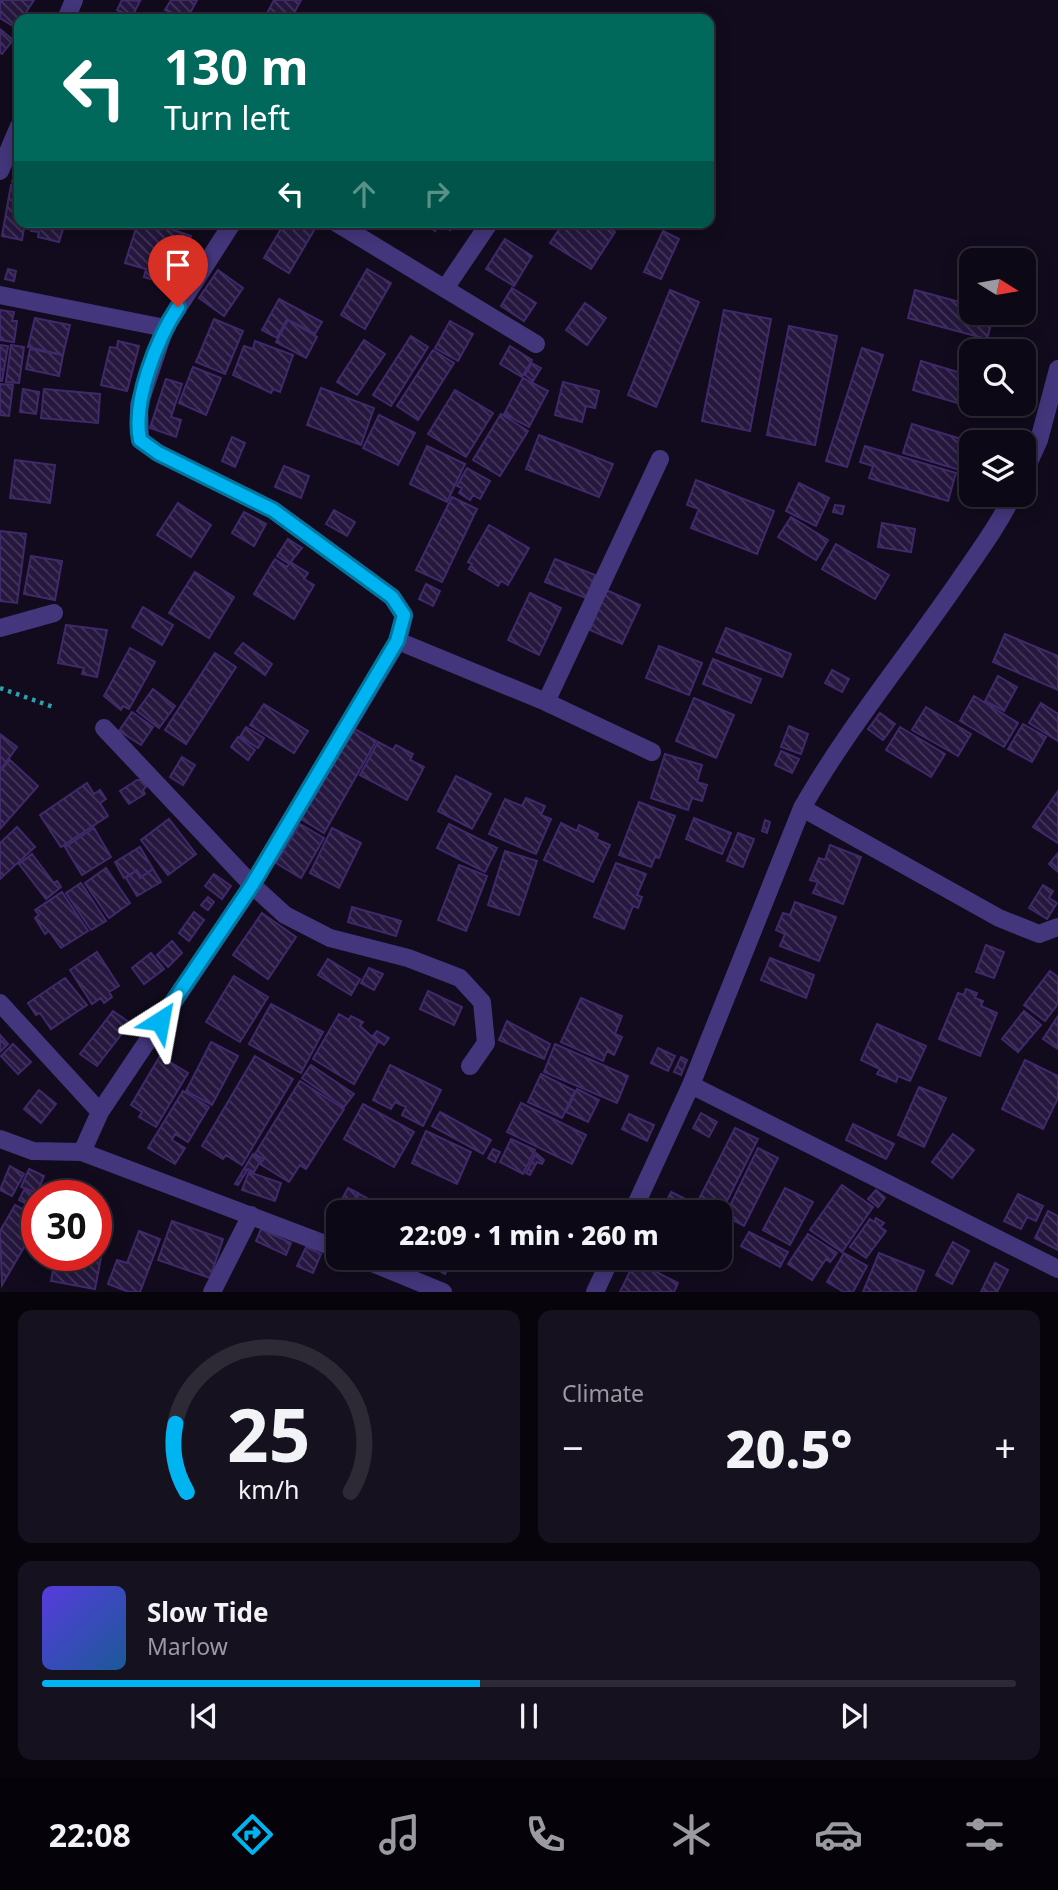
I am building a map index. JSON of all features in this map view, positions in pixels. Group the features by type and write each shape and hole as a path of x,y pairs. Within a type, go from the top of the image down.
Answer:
{"street":[{"path":"0,171 14,139"},
{"path":"82,1152 100,1112 252,885 397,641 404,615 392,597 273,510 158,453 140,440 139,405 165,328 229,228"},
{"path":"345,228 536,344"},
{"path":"446,287 486,228"},
{"path":"0,295 165,328"},
{"path":"1036,447 1058,369"},
{"path":"546,702 660,460"},
{"path":"638,1200 691,1085 802,808 824,769 938,611 1007,507"},
{"path":"0,628 54,613"},
{"path":"397,641 546,702 652,752"},
{"path":"104,729 252,885 285,915 330,938 408,958 460,978 482,1002 486,1042 470,1066"},
{"path":"802,808 999,918 1039,934 1058,926"},
{"path":"0,1003 100,1112"},
{"path":"691,1085 1058,1269"},
{"path":"0,1139 33,1151 82,1152 326,1244"},
{"path":"212,1292 251,1215"},
{"path":"389,1270 443,1292"},
{"path":"595,1292 605,1270"}],"path":[{"path":"0,688 56,708"}],"building":[{"path":"0,0 34,0 25,14 14,14 14,27 0,18"},
{"path":"122,0 140,1 134,14 117,10"},
{"path":"171,0 197,0 190,14 175,14 165,10"},
{"path":"274,0 301,0 294,14 267,14"},
{"path":"0,29 13,40 2,54 0,53"},
{"path":"11,185 14,186 14,228 24,228 22,240 2,236"},
{"path":"32,228 63,228 59,242 38,237 39,232 31,231"},
{"path":"136,228 168,228 191,236 178,278 160,272 157,281 144,277 146,269 125,263"},
{"path":"282,228 315,228 289,273 264,258"},
{"path":"560,228 609,228 615,232 591,269 550,243"},
{"path":"663,231 679,239 661,279 644,272"},
{"path":"505,239 532,256 514,286 486,269"},
{"path":"8,269 16,271 14,281 5,279"},
{"path":"367,269 391,283 365,329 341,315"},
{"path":"218,270 243,288 224,316 199,298"},
{"path":"512,288 536,303 524,321 501,306"},
{"path":"670,290 699,302 656,407 628,395"},
{"path":"915,290 959,302 959,326 990,326 987,339 908,318"},
{"path":"279,299 322,322 315,334 287,319 277,338 262,330"},
{"path":"585,303 606,318 587,345 566,330"},
{"path":"0,310 14,312 12,321 17,321 14,342 0,340"},
{"path":"724,310 771,319 750,431 702,421"},
{"path":"35,318 70,325 63,355 28,347"},
{"path":"214,319 243,331 225,374 196,362"},
{"path":"288,320 317,337 306,358 276,342"},
{"path":"450,321 473,334 458,361 435,348"},
{"path":"789,326 837,336 815,445 767,435"},
{"path":"411,336 428,347 391,406 373,395"},
{"path":"364,340 385,354 357,395 337,382"},
{"path":"118,341 139,346 127,391 101,385 110,347 117,348"},
{"path":"255,341 293,355 280,392 273,389 271,393 233,375 244,346 253,349"},
{"path":"0,345 8,346 2,381 0,381"},
{"path":"11,345 24,347 19,383 6,382"},
{"path":"510,346 532,360 522,377 500,364"},
{"path":"862,348 883,355 847,467 826,461"},
{"path":"30,349 63,355 59,376 26,369"},
{"path":"433,350 454,363 418,420 397,406"},
{"path":"921,361 959,372 959,403 913,390"},
{"path":"532,363 541,368 533,381 525,375"},
{"path":"193,367 221,378 206,415 179,403"},
{"path":"523,378 548,391 529,427 504,414"},
{"path":"166,379 182,384 171,417 181,420 176,437 150,428"},
{"path":"563,382 599,391 595,408 586,406 582,422 555,415"},
{"path":"0,384 13,385 9,416 0,415"},
{"path":"321,388 374,408 361,445 307,425"},
{"path":"23,389 39,392 36,414 20,412"},
{"path":"44,389 100,394 98,423 41,418"},
{"path":"455,390 493,413 466,457 428,434"},
{"path":"501,414 528,431 500,476 473,460"},
{"path":"379,415 415,433 398,465 363,448"},
{"path":"912,424 959,438 959,470 903,453"},
{"path":"539,435 613,464 599,497 526,469"},
{"path":"232,437 245,443 235,467 222,461"},
{"path":"427,446 465,464 447,502 410,484"},
{"path":"865,446 956,473 948,501 869,478 873,466 860,462"},
{"path":"15,460 55,465 50,503 10,498"},
{"path":"284,466 309,476 301,498 275,487"},
{"path":"467,468 490,481 480,499 473,495 470,500 459,493 462,488 457,486"},
{"path":"696,480 774,511 757,554 691,528 699,509 687,505"},
{"path":"799,483 829,498 816,526 786,511"},
{"path":"452,497 477,509 442,582 416,570"},
{"path":"178,503 211,525 191,557 157,535"},
{"path":"835,505 844,506 842,514 833,512"},
{"path":"334,510 355,522 347,536 326,524"},
{"path":"244,512 266,524 254,546 232,533"},
{"path":"791,517 828,540 816,560 778,537"},
{"path":"882,523 915,529 911,552 878,547"},
{"path":"489,525 529,548 508,585 501,581 498,586 469,569 472,564 468,562"},
{"path":"0,531 26,534 17,603 0,601"},
{"path":"288,539 302,548 289,564 277,556"},
{"path":"836,544 889,575 875,599 822,569"},
{"path":"31,556 62,561 55,600 24,594"},
{"path":"275,559 287,567 290,562 308,573 304,579 314,585 294,619 254,594"},
{"path":"555,559 595,575 586,598 545,582"},
{"path":"195,572 234,597 209,638 169,613"},
{"path":"426,584 440,591 433,606 419,599"},
{"path":"606,590 640,605 622,644 590,630"},
{"path":"530,593 561,608 539,655 508,640"},
{"path":"143,607 173,625 162,645 132,627"},
{"path":"66,625 107,630 97,677 82,674 84,668 58,663"},
{"path":"726,628 791,654 782,677 716,652"},
{"path":"1005,634 1058,656 1058,690 993,662"},
{"path":"243,643 272,664 265,675 235,653"},
{"path":"659,646 702,663 689,695 646,678"},
{"path":"130,648 155,662 129,709 123,706 121,710 104,696"},
{"path":"215,653 236,667 186,744 165,730"},
{"path":"713,659 761,679 751,703 703,684"},
{"path":"832,670 849,679 842,692 825,683"},
{"path":"998,676 1017,687 1004,711 985,701"},
{"path":"153,689 175,706 159,728 137,711"},
{"path":"974,696 1018,723 1004,747 960,721"},
{"path":"694,698 734,715 716,758 676,741"},
{"path":"1041,703 1058,714 1058,741 1029,723"},
{"path":"264,704 308,731 294,753 250,725"},
{"path":"926,707 971,734 958,756 912,730"},
{"path":"132,712 153,727 141,745 119,731"},
{"path":"880,713 895,724 883,740 868,729"},
{"path":"1023,724 1046,737 1032,762 1008,749"},
{"path":"789,726 808,734 801,754 781,747"},
{"path":"246,727 264,738 258,748 240,737"},
{"path":"900,727 945,754 931,777 886,750"},
{"path":"353,728 376,741 324,833 301,819"},
{"path":"0,734 17,747 1,769 0,768"},
{"path":"238,737 255,750 248,760 231,747"},
{"path":"378,742 393,750 396,745 413,754 410,760 424,767 407,800 360,775"},
{"path":"781,751 799,759 792,773 775,765"},
{"path":"665,754 702,765 697,782 707,785 702,801 692,798 688,810 651,798"},
{"path":"182,757 195,765 183,785 170,777"},
{"path":"10,760 38,786 0,829 0,771"},
{"path":"456,776 491,794 472,829 438,811"},
{"path":"141,780 146,787 143,790 145,794 129,804 120,791"},
{"path":"87,783 94,794 100,790 106,799 100,803 108,816 61,847 40,815"},
{"path":"1058,791 1058,843 1033,827"},
{"path":"526,798 545,806 541,815 551,819 536,854 489,834 505,799 522,806"},
{"path":"639,802 675,816 659,858 655,857 651,867 619,855"},
{"path":"694,818 731,833 722,854 686,839"},
{"path":"169,819 196,854 168,875 141,840"},
{"path":"765,820 770,822 767,833 762,831"},
{"path":"561,823 577,831 579,825 598,834 596,839 610,845 593,882 544,860"},
{"path":"300,824 324,838 301,878 276,863"},
{"path":"449,824 497,848 485,872 437,848"},
{"path":"17,827 35,847 0,879 0,843"},
{"path":"94,828 111,857 82,875 65,847"},
{"path":"332,828 361,843 339,888 310,873"},
{"path":"738,833 754,839 743,867 727,861"},
{"path":"830,845 861,857 843,904 813,893 818,882 810,880 819,858 825,860"},
{"path":"140,847 153,869 141,877 137,870 124,878 115,862"},
{"path":"505,851 537,861 519,915 488,905"},
{"path":"1058,853 1058,872 1049,864"},
{"path":"32,854 54,883 57,881 61,887 46,899 19,864"},
{"path":"616,863 646,874 637,895 642,897 638,908 633,906 624,929 594,917"},
{"path":"459,865 487,876 466,931 438,920"},
{"path":"106,868 130,903 109,918 85,883"},
{"path":"153,869 161,882 137,896 126,878 136,871 140,878"},
{"path":"214,874 231,886 222,899 205,886"},
{"path":"81,883 106,921 91,930 66,893"},
{"path":"1043,885 1053,891 1049,898 1057,903 1047,919 1029,908"},
{"path":"62,892 88,931 61,948 49,931 45,934 35,918 39,915 35,910"},
{"path":"208,897 214,902 208,910 201,905"},
{"path":"795,902 836,917 819,961 780,946 785,934 776,930 783,913 790,915"},
{"path":"352,907 401,921 396,936 348,922"},
{"path":"194,912 204,920 189,941 179,933"},
{"path":"262,913 296,937 268,979 233,955"},
{"path":"172,941 182,953 168,967 157,955"},
{"path":"986,945 1004,952 994,978 976,972"},
{"path":"97,952 119,986 109,992 112,997 104,1003 101,998 92,1004 70,970"},
{"path":"151,953 164,969 144,984 132,968"},
{"path":"770,958 814,975 806,998 761,980"},
{"path":"328,959 360,979 351,995 318,975"},
{"path":"369,968 383,974 374,990 361,983"},
{"path":"1050,971 1058,977 1058,1004 1045,1021 1024,1005"},
{"path":"234,976 268,997 240,1042 206,1022"},
{"path":"65,978 87,1005 51,1029 40,1013 36,1015 28,1003"},
{"path":"966,989 977,993 975,998 983,1001 981,1006 997,1013 980,1056 939,1039 958,993 964,995"},
{"path":"428,991 462,1007 454,1025 420,1009"},
{"path":"581,998 622,1016 615,1034 622,1037 614,1055 607,1051 603,1061 561,1042"},
{"path":"271,1004 323,1032 301,1073 249,1044"},
{"path":"113,1011 130,1023 97,1066 80,1054"},
{"path":"1024,1011 1041,1025 1018,1052 1002,1039"},
{"path":"339,1014 349,1020 351,1016 363,1022 360,1026 378,1042 354,1084 313,1059"},
{"path":"1058,1016 1058,1049 1043,1039"},
{"path":"507,1021 550,1044 544,1059 499,1040"},
{"path":"877,1024 926,1046 910,1081 898,1076 896,1082 877,1074 880,1069 861,1060"},
{"path":"377,1031 389,1038 384,1045 372,1037"},
{"path":"0,1035 8,1044 0,1052"},
{"path":"211,1042 238,1056 212,1105 186,1091"},
{"path":"13,1044 31,1062 18,1074 1,1056"},
{"path":"555,1044 628,1076 617,1103 544,1072"},
{"path":"658,1048 675,1056 668,1071 651,1063"},
{"path":"160,1056 188,1073 156,1127 139,1117 142,1112 131,1105"},
{"path":"255,1056 293,1079 242,1165 226,1155 223,1159 202,1146"},
{"path":"681,1057 687,1060 681,1075 674,1072"},
{"path":"1025,1060 1058,1076 1058,1098 1043,1129 1002,1109"},
{"path":"311,1065 354,1094 344,1107 302,1078"},
{"path":"390,1065 441,1090 423,1126 402,1115 406,1107 395,1102 391,1109 373,1100"},
{"path":"541,1074 575,1091 562,1118 528,1102"},
{"path":"300,1081 344,1109 306,1169 300,1165 289,1182 260,1164 264,1159 255,1154"},
{"path":"919,1087 946,1098 924,1147 898,1135"},
{"path":"577,1089 599,1100 588,1122 566,1112"},
{"path":"39,1090 56,1104 41,1123 24,1109"},
{"path":"183,1091 209,1107 188,1142 175,1134 172,1140 185,1148 175,1164 148,1148"},
{"path":"521,1103 586,1135 572,1164 507,1132"},
{"path":"363,1104 414,1132 394,1167 344,1139"},
{"path":"440,1112 491,1140 483,1154 432,1126"},
{"path":"701,1113 717,1122 709,1137 693,1128"},
{"path":"629,1114 654,1125 647,1141 622,1129"},
{"path":"853,1124 894,1144 886,1159 846,1140"},
{"path":"735,1128 758,1139 728,1200 699,1200"},
{"path":"426,1131 471,1152 457,1184 412,1163"},
{"path":"953,1134 974,1150 952,1178 932,1162"},
{"path":"511,1139 535,1150 523,1174 500,1162"},
{"path":"758,1148 778,1158 744,1226 732,1220 732,1202"},
{"path":"493,1149 500,1152 495,1162 488,1158"},
{"path":"536,1153 544,1160 542,1164 537,1162 530,1175 526,1173"},
{"path":"253,1154 261,1160 254,1172 248,1169 238,1185 235,1184"},
{"path":"10,1166 24,1174 12,1196 0,1190"},
{"path":"29,1169 44,1176 42,1180 24,1180"},
{"path":"249,1172 281,1183 275,1201 242,1190"},
{"path":"842,1185 873,1207 842,1252 810,1230"},
{"path":"348,1188 358,1193 354,1200 341,1200"},
{"path":"785,1188 813,1202 790,1245 763,1230"},
{"path":"876,1190 885,1198 878,1207 868,1199"},
{"path":"671,1192 687,1200 667,1200"},
{"path":"359,1194 370,1200 356,1200"},
{"path":"1018,1194 1043,1206 1036,1221 1027,1217 1021,1229 1004,1221"},
{"path":"15,1205 21,1208 21,1252 2,1285 0,1231"},
{"path":"1048,1211 1058,1216 1058,1250 1035,1238"},
{"path":"876,1218 884,1223 880,1227 886,1231 866,1258 850,1247 870,1219 874,1222"},
{"path":"172,1221 223,1239 210,1278 158,1260"},
{"path":"261,1229 291,1243 286,1255 256,1241"},
{"path":"139,1231 160,1239 140,1292 129,1292 108,1284 117,1260 127,1263"},
{"path":"749,1232 788,1252 780,1267 741,1246"},
{"path":"808,1234 837,1253 830,1262 826,1259 812,1280 788,1264"},
{"path":"953,1242 969,1251 952,1284 936,1275"},
{"path":"306,1247 321,1254 313,1273 297,1266"},
{"path":"844,1253 867,1266 853,1292 844,1292 827,1282"},
{"path":"879,1253 924,1271 915,1292 863,1292"},
{"path":"995,1263 1008,1270 997,1292 981,1292"},
{"path":"631,1270 653,1270 678,1283 674,1292 620,1292"},
{"path":"53,1271 98,1271 95,1289 51,1281"}],"route":[{"path":"160,1021 252,885 397,641 404,615 392,597 273,510 158,453 140,440 137,427 139,405 165,328 178,307"}]}
